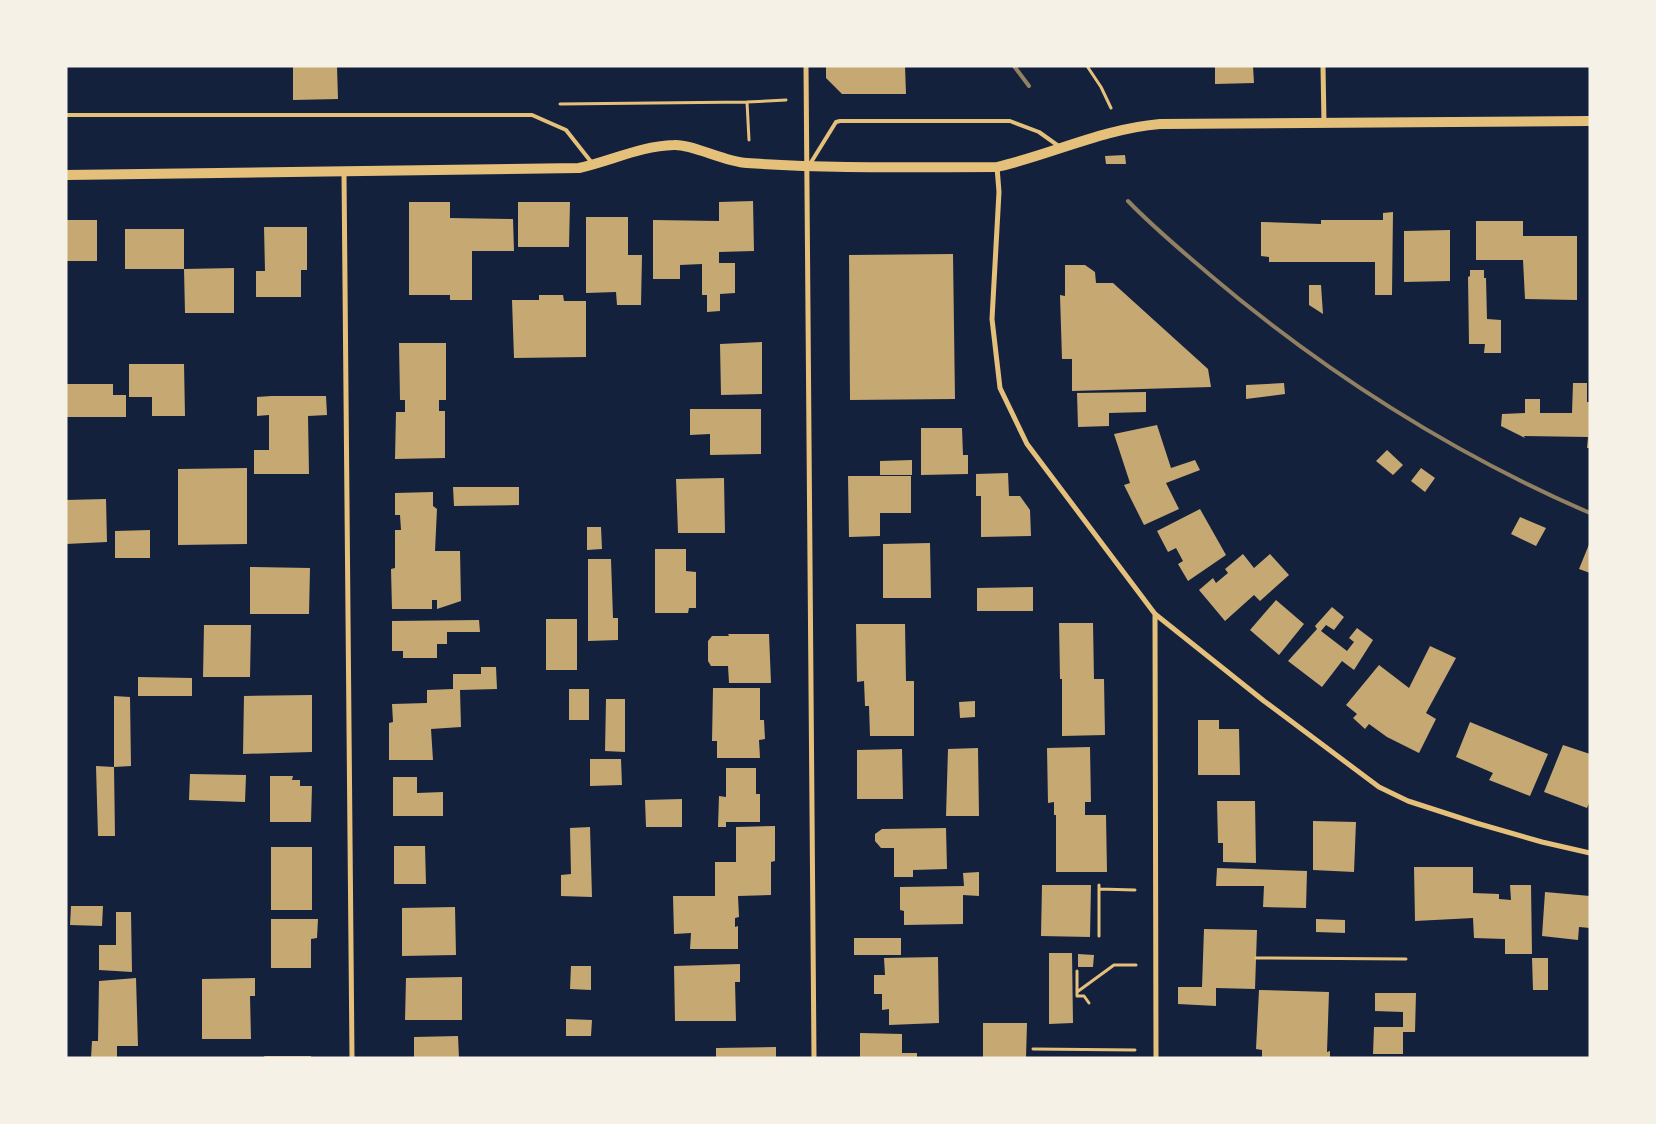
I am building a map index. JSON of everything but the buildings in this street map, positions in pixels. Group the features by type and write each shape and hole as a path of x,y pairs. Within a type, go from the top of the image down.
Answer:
{"main road":[{"path":"66,175 344,173 578,168 594,165 644,147 676,144 735,162 808,166 997,167 1039,156 1120,129 1160,124 1590,121"}],"street":[{"path":"806,66 814,1058"},
{"path":"1323,66 1324,124"},
{"path":"997,167 999,192 992,319 1000,388 1027,444 1155,614 1294,724 1379,787 1408,801 1476,823 1542,842 1590,853"},
{"path":"344,173 352,1058"},
{"path":"1155,614 1156,1058"}],"lane":[{"path":"66,115 532,115 566,130 594,165"},
{"path":"808,166 836,122 1010,121 1039,132 1062,148"}],"path":[{"path":"1087,66 1101,87 1120,129"},
{"path":"532,115 548,104 786,100"},
{"path":"747,102 749,140"},
{"path":"1098,936 1099,887 1156,889"},
{"path":"1256,958 1406,959"},
{"path":"1077,992 1114,964 1156,965"},
{"path":"1077,971 1077,996 1084,996 1089,1003"},
{"path":"1033,1049 1156,1050"}],"railway":[{"path":"1014,66 1029,86"},
{"path":"1128,201 1210,275 1253,310 1344,377 1439,437 1539,490 1590,513"}]}
